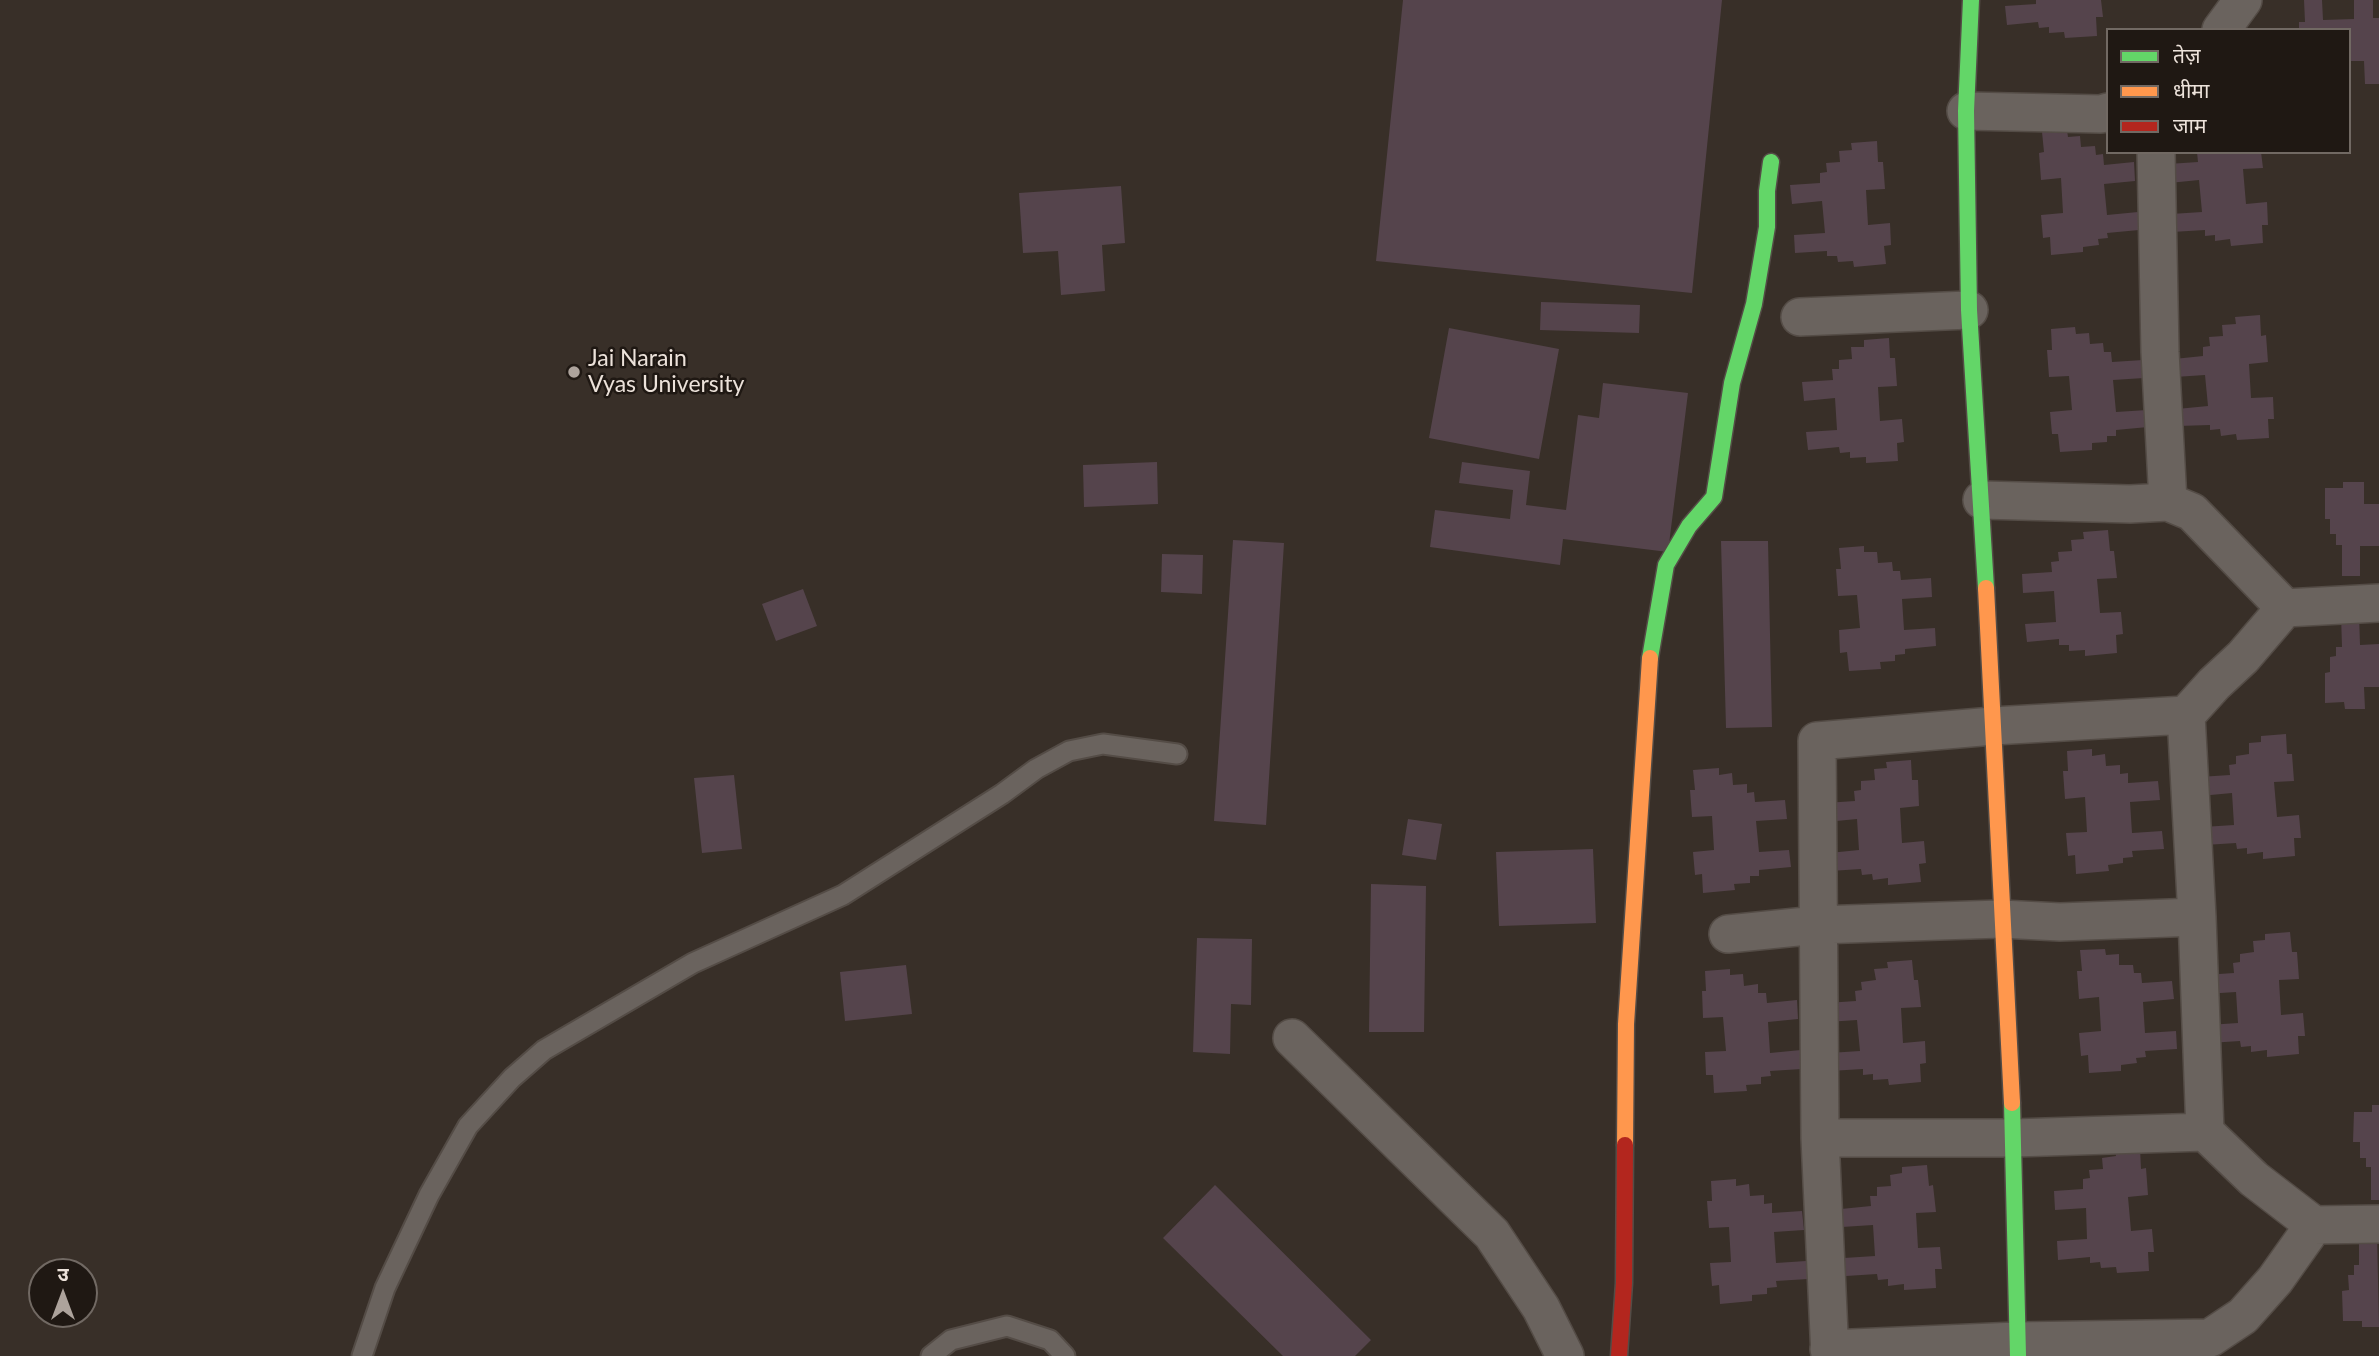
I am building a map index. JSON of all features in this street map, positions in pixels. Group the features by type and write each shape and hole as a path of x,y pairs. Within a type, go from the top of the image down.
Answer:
{"street":[{"path":"1971,0 1966,111 1969,310 1982,500 2014,1138 2017,1349"},
{"path":"2222,28 2243,0"},
{"path":"1966,111 2106,113"},
{"path":"2156,154 2160,352 2168,502"},
{"path":"1619,1356 1624,1283 1626,1024 1649,661 1667,565 1689,526 1714,497 1732,383 1754,304 1767,227 1767,191 1771,162"},
{"path":"1800,317 1969,310"},
{"path":"1982,500 2130,504 2168,502 2192,512 2285,608"},
{"path":"2314,1225 2276,1280 2211,1347 1829,1352 1820,1138 1817,741 1993,726 2186,715 2243,657 2285,608 2379,603"},
{"path":"2186,715 2205,1132 2254,1179 2314,1225 2379,1224"},
{"path":"1728,934 1817,925 2001,919 2060,922 2197,917"},
{"path":"1292,1038 1492,1234 1541,1308 1565,1356"},
{"path":"1820,1138 2014,1138 2205,1132"}],"lane":[{"path":"362,1356 385,1287 429,1195 468,1126 512,1078 544,1050 693,963 843,895 1002,794 1036,769 1069,751 1103,744 1177,754"},
{"path":"931,1356 951,1340 1007,1326 1050,1340 1065,1356"}],"building":[{"path":"1403,0 1722,0 1692,293 1376,261"},
{"path":"2036,0 2101,0 2103,17 2096,17 2097,36 2065,38 2064,32 2049,33 2049,27 2039,28 2038,22 2007,25 2005,6 2036,4"},
{"path":"2304,0 2322,0 2323,20 2354,19 2354,0 2373,0 2373,18 2379,18 2379,84 2365,84 2364,61 2351,61 2351,28 2299,28 2299,22 2305,22"},
{"path":"2067,130 2068,137 2080,136 2081,147 2095,146 2096,155 2103,154 2104,165 2134,162 2135,181 2104,184 2107,215 2138,212 2139,230 2107,233 2108,238 2098,239 2099,245 2083,247 2083,252 2051,255 2050,237 2043,238 2041,215 2063,213 2061,178 2041,180 2039,153 2044,152 2042,132"},
{"path":"1877,141 1878,162 1883,162 1885,189 1866,190 1868,225 1890,223 1891,245 1884,246 1886,264 1854,267 1853,261 1838,262 1837,256 1827,256 1827,251 1795,253 1794,235 1825,233 1822,201 1792,204 1790,185 1820,183 1820,173 1827,172 1826,163 1840,162 1839,151 1852,150 1851,143"},
{"path":"2197,154 2261,154 2263,168 2243,169 2246,204 2267,202 2268,225 2262,225 2263,243 2231,246 2230,239 2215,241 2215,235 2205,236 2205,230 2172,232 2171,214 2202,212 2199,180 2169,183 2168,164 2198,162"},
{"path":"1121,186 1125,243 1102,245 1105,291 1061,295 1058,251 1023,253 1019,193"},
{"path":"1541,302 1640,305 1639,333 1540,330"},
{"path":"2260,315 2261,336 2266,335 2268,362 2249,364 2251,398 2273,397 2274,419 2268,419 2269,438 2237,440 2236,434 2221,436 2220,429 2210,430 2210,425 2178,426 2177,409 2208,406 2205,375 2175,377 2174,359 2203,356 2203,347 2210,346 2209,337 2223,336 2222,325 2236,324 2235,317"},
{"path":"2075,327 2076,334 2089,333 2090,344 2103,343 2104,352 2111,352 2112,362 2143,360 2144,378 2113,380 2116,412 2147,410 2148,427 2116,430 2116,436 2107,436 2107,442 2092,443 2092,450 2060,452 2058,434 2052,434 2050,412 2072,410 2069,376 2049,377 2047,350 2052,350 2051,329"},
{"path":"1449,328 1559,349 1539,459 1429,438"},
{"path":"1889,338 1890,358 1895,358 1897,386 1878,387 1880,421 1902,419 1904,442 1897,443 1898,461 1866,463 1866,457 1850,458 1850,452 1840,453 1839,447 1808,450 1806,432 1837,430 1835,398 1804,401 1802,382 1833,380 1832,369 1839,369 1839,360 1852,359 1851,347 1864,347 1864,340"},
{"path":"1603,383 1688,393 1668,552 1563,539 1560,565 1430,547 1435,510 1510,519 1513,490 1459,483 1462,462 1530,471 1526,505 1566,510 1578,415 1599,418"},
{"path":"1157,462 1158,504 1084,507 1083,465"},
{"path":"2343,482 2364,482 2364,504 2379,504 2379,546 2360,546 2360,576 2342,576 2342,545 2336,545 2336,534 2330,534 2330,519 2325,519 2325,488 2343,488"},
{"path":"2108,530 2117,578 2097,579 2100,613 2121,612 2123,634 2116,635 2117,653 2085,656 2085,650 2069,651 2069,645 2059,645 2059,639 2027,642 2025,624 2056,622 2054,591 2023,593 2022,574 2052,572 2051,562 2059,561 2058,552 2072,551 2071,540 2084,539 2083,532"},
{"path":"1233,540 1284,543 1266,825 1214,821"},
{"path":"1721,541 1768,541 1772,727 1726,728"},
{"path":"1864,546 1864,552 1877,552 1878,563 1892,562 1893,571 1900,571 1901,580 1931,578 1932,597 1902,599 1904,630 1935,628 1936,646 1905,649 1905,654 1895,655 1895,661 1880,662 1881,669 1849,671 1847,652 1840,653 1839,630 1860,628 1857,595 1838,596 1836,569 1841,569 1839,548"},
{"path":"1162,554 1203,555 1202,594 1161,592"},
{"path":"803,589 817,626 776,641 762,604"},
{"path":"2359,614 2360,645 2379,644 2379,687 2364,687 2365,709 2345,709 2344,702 2325,703 2325,673 2330,672 2330,657 2336,656 2336,647 2342,647 2341,615"},
{"path":"2286,734 2287,754 2292,754 2294,781 2274,782 2277,817 2299,815 2301,838 2294,838 2295,856 2263,859 2263,852 2247,854 2247,848 2237,849 2236,843 2205,845 2203,827 2234,825 2232,793 2200,796 2199,777 2230,775 2229,765 2236,764 2236,756 2249,754 2249,743 2261,742 2261,736"},
{"path":"2092,749 2092,756 2105,754 2106,766 2120,765 2120,774 2128,773 2128,783 2158,781 2160,800 2130,802 2132,833 2162,831 2164,849 2132,851 2133,857 2123,858 2123,863 2108,865 2109,871 2076,874 2075,855 2068,856 2066,833 2087,832 2085,797 2065,799 2063,771 2068,771 2067,751"},
{"path":"1911,760 1912,780 1918,780 1919,806 1900,808 1902,843 1924,841 1926,863 1919,864 1921,882 1888,885 1888,878 1873,880 1872,874 1862,875 1861,869 1830,871 1829,853 1859,850 1857,819 1826,822 1825,803 1855,801 1854,791 1861,790 1861,781 1875,780 1874,769 1887,768 1886,762"},
{"path":"1719,768 1719,775 1732,773 1733,785 1747,784 1747,793 1754,792 1755,802 1785,800 1787,819 1756,821 1759,852 1789,850 1791,867 1759,870 1759,876 1750,876 1750,883 1734,884 1735,890 1703,893 1702,874 1695,875 1693,852 1714,850 1712,816 1692,817 1690,790 1695,790 1693,770"},
{"path":"734,775 742,849 702,853 694,778"},
{"path":"1408,819 1442,824 1436,860 1402,855"},
{"path":"1593,849 1596,923 1499,926 1496,852"},
{"path":"1371,884 1426,886 1424,1032 1369,1032"},
{"path":"2290,932 2292,952 2297,952 2299,979 2279,980 2281,1015 2303,1013 2305,1036 2298,1036 2299,1054 2267,1057 2267,1050 2251,1052 2251,1046 2241,1047 2240,1041 2209,1043 2208,1025 2238,1023 2236,992 2205,994 2204,975 2234,973 2233,963 2240,962 2240,954 2254,952 2253,941 2265,940 2265,934"},
{"path":"1197,938 1252,939 1251,1005 1231,1004 1230,1054 1193,1052"},
{"path":"2105,949 2106,955 2119,954 2119,965 2133,965 2134,973 2141,973 2142,983 2172,981 2174,999 2143,1002 2145,1033 2176,1031 2177,1049 2145,1051 2146,1057 2136,1058 2137,1063 2121,1065 2121,1071 2089,1073 2088,1055 2081,1056 2079,1033 2101,1031 2099,997 2079,999 2077,971 2082,971 2080,950"},
{"path":"1912,960 1914,980 1918,980 1921,1007 1901,1008 1903,1043 1925,1041 1926,1063 1920,1064 1921,1082 1889,1085 1888,1079 1873,1080 1873,1074 1863,1075 1863,1069 1830,1071 1829,1053 1860,1051 1857,1020 1827,1022 1826,1003 1856,1001 1855,991 1862,990 1861,982 1876,980 1874,969 1888,968 1887,962"},
{"path":"906,965 912,1014 845,1021 840,972"},
{"path":"1730,969 1730,975 1743,974 1744,986 1758,984 1758,993 1766,993 1767,1003 1797,1000 1798,1019 1768,1022 1770,1053 1801,1050 1802,1069 1770,1071 1771,1076 1761,1077 1761,1084 1746,1085 1747,1091 1714,1093 1713,1075 1706,1075 1705,1052 1726,1051 1723,1017 1703,1018 1702,991 1706,991 1705,971"},
{"path":"2372,1105 2379,1105 2379,1200 2371,1200 2371,1167 2366,1167 2366,1158 2360,1158 2360,1142 2353,1142 2354,1112 2372,1112"},
{"path":"2140,1148 2141,1169 2146,1168 2148,1195 2128,1197 2131,1231 2152,1229 2154,1252 2148,1252 2149,1271 2117,1273 2116,1267 2101,1268 2100,1262 2090,1263 2090,1257 2058,1260 2057,1241 2087,1239 2086,1208 2055,1210 2054,1191 2083,1189 2083,1179 2090,1178 2089,1170 2103,1169 2102,1158 2116,1156 2115,1150"},
{"path":"1927,1165 1929,1186 1933,1185 1936,1212 1916,1213 1918,1248 1940,1247 1942,1269 1935,1269 1936,1288 1904,1290 1904,1284 1888,1286 1888,1279 1878,1280 1877,1274 1846,1276 1844,1258 1875,1256 1873,1225 1842,1227 1841,1209 1871,1206 1870,1196 1877,1196 1877,1187 1891,1186 1890,1175 1902,1173 1902,1167"},
{"path":"1736,1179 1736,1186 1749,1184 1750,1196 1764,1195 1764,1204 1772,1203 1772,1213 1802,1211 1804,1230 1774,1232 1776,1263 1806,1261 1808,1279 1776,1281 1777,1287 1767,1288 1767,1294 1752,1295 1752,1301 1720,1304 1719,1285 1712,1286 1710,1263 1731,1262 1729,1227 1709,1228 1707,1201 1712,1201 1711,1181"},
{"path":"1215,1185 1371,1340 1355,1356 1283,1356 1163,1238"},
{"path":"2359,1232 2377,1232 2379,1327 2362,1327 2362,1321 2343,1321 2342,1291 2349,1290 2348,1275 2354,1275 2354,1265 2359,1265"}],"traffic: fast":[{"path":"1971,0 1966,111 1969,310 1986,588"},
{"path":"1650,658 1666,565 1689,526 1714,497 1732,383 1754,304 1767,227 1767,191 1771,162"},
{"path":"2012,1103 2018,1356"}],"traffic: slow":[{"path":"1986,588 2012,1103"},
{"path":"1625,1145 1626,1024 1650,658"}],"traffic: jam":[{"path":"1619,1356 1624,1283 1625,1145"}],"place":[{"name":"Jai Narain Vyas University","path":"574,372"}]}
